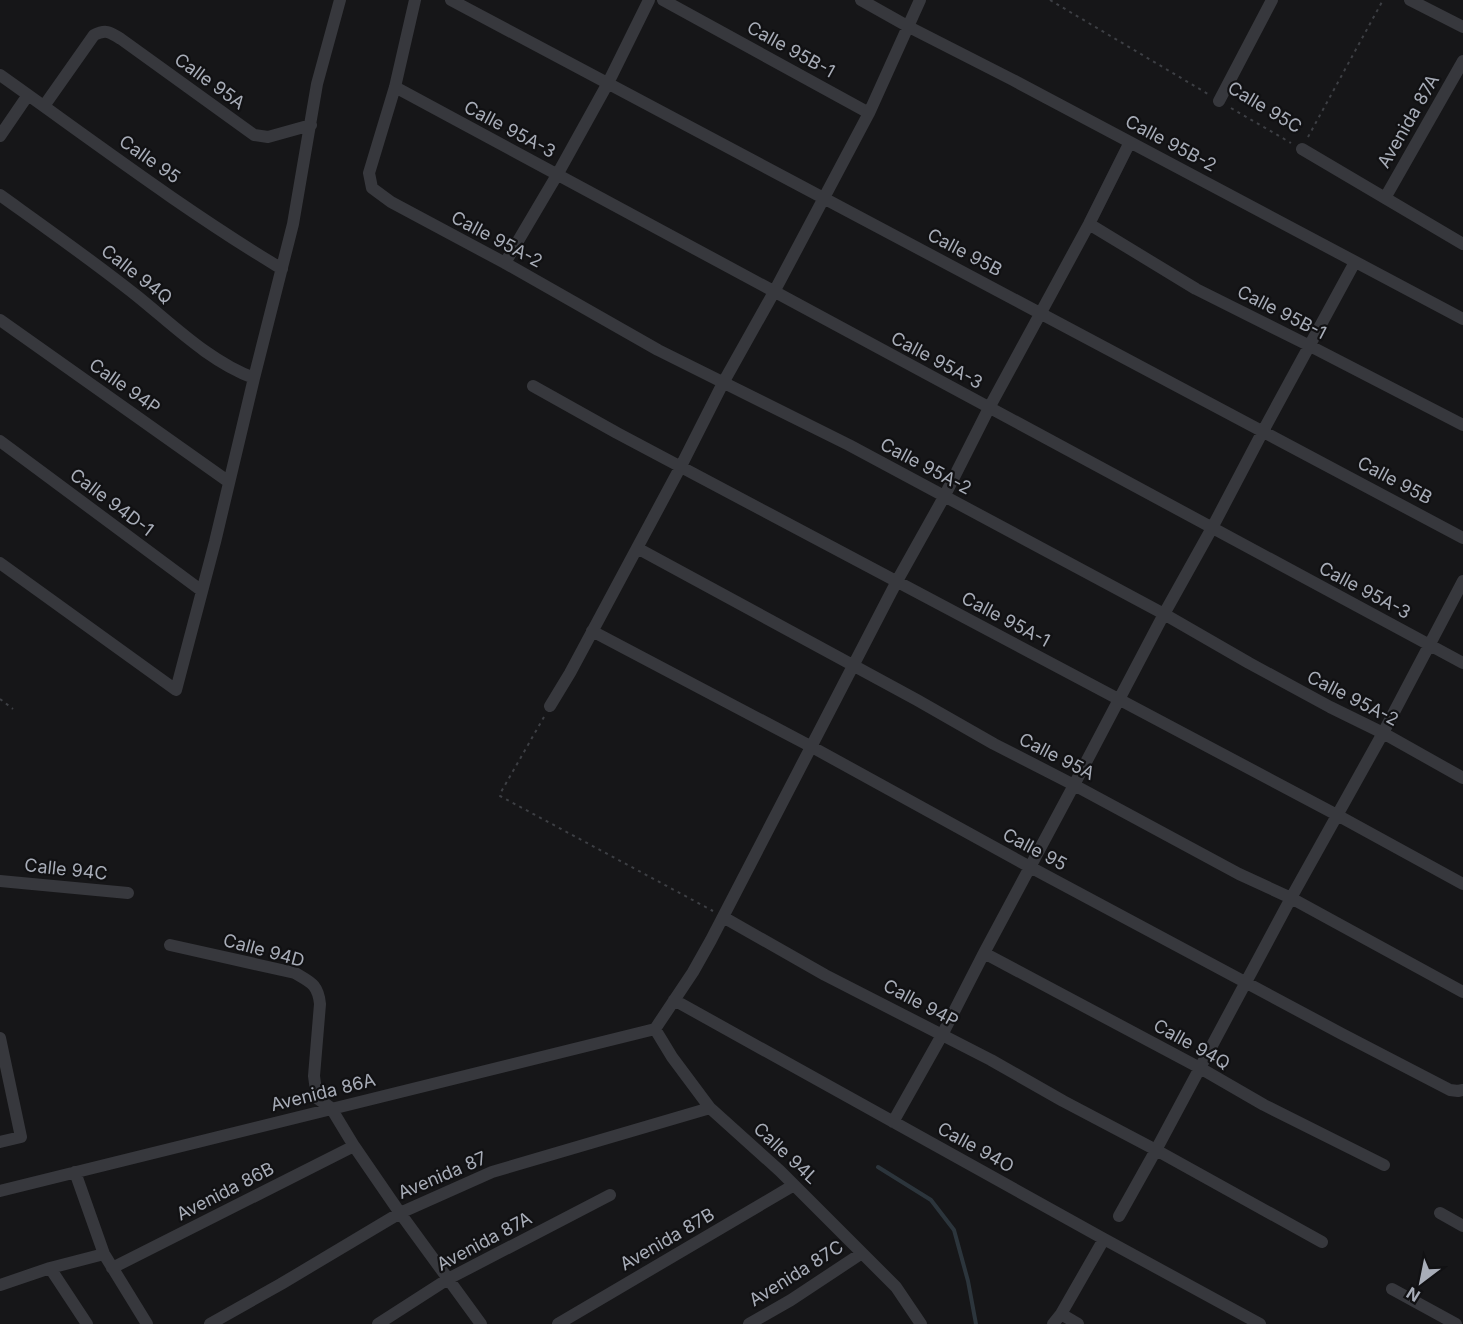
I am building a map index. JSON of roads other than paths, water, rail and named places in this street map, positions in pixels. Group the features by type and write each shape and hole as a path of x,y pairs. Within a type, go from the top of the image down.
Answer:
{"street":[{"path":"0,563 176,690 293,224 317,84 340,0"},
{"path":"395,87 415,0"},
{"name":"Calle 95B","path":"450,0 1463,538"},
{"path":"506,263 608,83 649,0"},
{"name":"Calle 95B-1","path":"663,0 869,113"},
{"name":"Calle 95B-2","path":"861,0 1463,319"},
{"path":"549,706 570,673 869,113 920,0"},
{"path":"1219,101 1272,0"},
{"path":"1410,0 1463,27"},
{"name":"Calle 95A","path":"44,106 94,35 102,31 121,39 255,135 268,137 311,125"},
{"name":"Avenida 87A","path":"1385,198 1463,61"},
{"name":"Calle 95","path":"0,75 180,202 282,269"},
{"name":"Calle 95A-3","path":"395,87 1463,663"},
{"name":"Calle 95A-2","path":"395,87 369,173 372,188 391,202 506,263 658,350 849,445 1463,778"},
{"path":"0,136 28,95"},
{"path":"655,1029 693,972 723,917 897,581 1042,313 1130,142"},
{"name":"Calle 95C","path":"1302,149 1463,244"},
{"name":"Calle 94Q","path":"0,195 65,241 202,349 243,374 254,378"},
{"name":"Calle 95B-1","path":"1089,224 1196,289 1463,425"},
{"path":"893,1122 942,1035 1118,700 1355,262"},
{"name":"Calle 94P","path":"0,320 229,482"},
{"name":"Calle 95A-1","path":"533,386 1463,884"},
{"name":"Calle 94D-1","path":"0,441 202,591"},
{"name":"Calle 95A","path":"637,548 994,744 1239,874 1291,898 1463,992"},
{"path":"1119,1216 1383,733 1463,581"},
{"name":"Calle 95","path":"592,631 1450,1090 1463,1089"},
{"name":"Calle 94C","path":"0,881 128,893"},
{"name":"Calle 94P","path":"723,917 825,975 991,1060 1322,1242"},
{"name":"Calle 94D","path":"170,945 295,973 313,984 319,994 320,1004 314,1076 317,1098 331,1108 400,1213 481,1324"},
{"name":"Calle 94Q","path":"984,952 1264,1104 1384,1165"},
{"name":"Calle 94O","path":"674,1000 1260,1324"},
{"name":"Avenida 86A","path":"0,1190 655,1029"},
{"name":"Calle 94L","path":"655,1029 672,1057 710,1108 780,1171 896,1287 918,1323"},
{"path":"0,1038 21,1137 0,1142"},
{"name":"Avenida 87","path":"210,1324 400,1213 492,1173 710,1108"},
{"name":"Avenida 86B","path":"112,1268 354,1146"},
{"path":"75,1172 104,1254 147,1324"},
{"name":"Avenida 87B","path":"558,1324 794,1185"},
{"name":"Avenida 87A","path":"378,1324 448,1280 610,1195"},
{"path":"1440,1213 1463,1226"},
{"path":"1078,1324 1057,1319 1104,1239"},
{"name":"Avenida 87C","path":"749,1324 791,1300 862,1253"},
{"path":"0,1285 50,1268 104,1254"},
{"path":"50,1268 87,1324"},
{"path":"1392,1289 1456,1324"}],"waterway":[{"path":"878,1167 931,1200 954,1230 968,1281 976,1324"}]}
